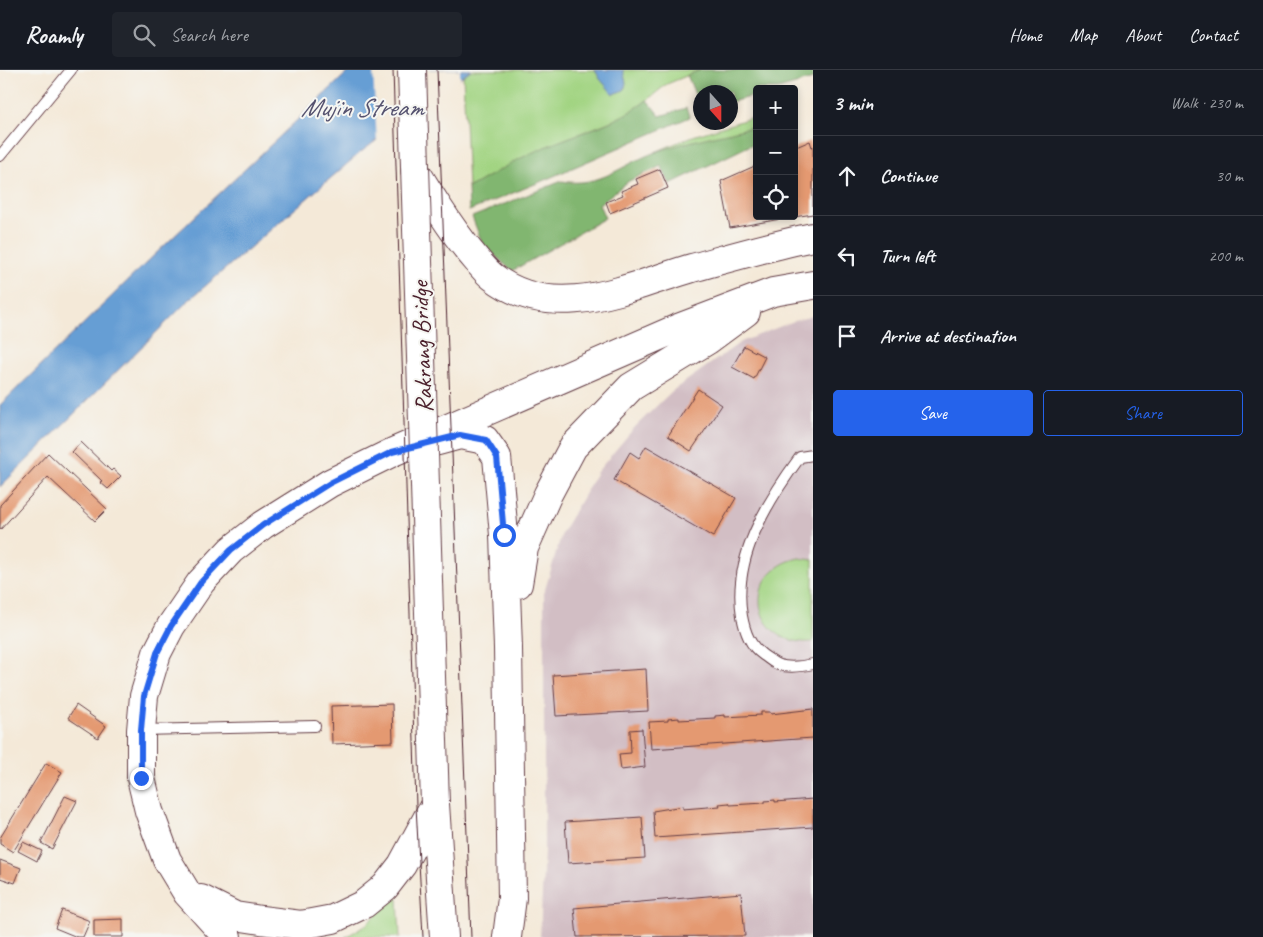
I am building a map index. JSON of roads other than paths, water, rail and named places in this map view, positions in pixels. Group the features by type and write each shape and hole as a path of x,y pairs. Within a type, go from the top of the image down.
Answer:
{"main road":[{"name":"Rakrang Bridge","path":"412,70 435,804 444,937"},
{"path":"415,170 443,215 481,265 494,277 518,291 545,299 592,298 694,268 813,237"},
{"path":"227,937 187,893 168,860 149,811 141,778 141,730 144,696 157,653 171,626 201,582 231,550 263,525 330,483 392,452 678,328 773,292 813,284"},
{"path":"508,648 524,548 548,494 574,447 631,387 708,340 773,292"},
{"path":"392,452 460,435 486,440 497,457 504,535 508,648 512,898 507,937"},
{"path":"187,893 235,916 301,925 333,918 364,904 386,887 402,865 435,804"}],"lane":[{"path":"0,156 71,70"},
{"path":"813,455 800,457 777,489 760,522 744,559 740,601 745,630 756,650 779,666 805,666 813,664"},
{"path":"141,730 315,726"}],"water":[{"name":"Mujin Stream","path":"350,70 471,70 361,152 188,301 0,487 0,405 149,260"},
{"path":"595,70 623,70 626,83 624,90 613,94"}],"tram line":[{"path":"393,70 416,806 423,937"},
{"path":"437,70 471,937"}]}
